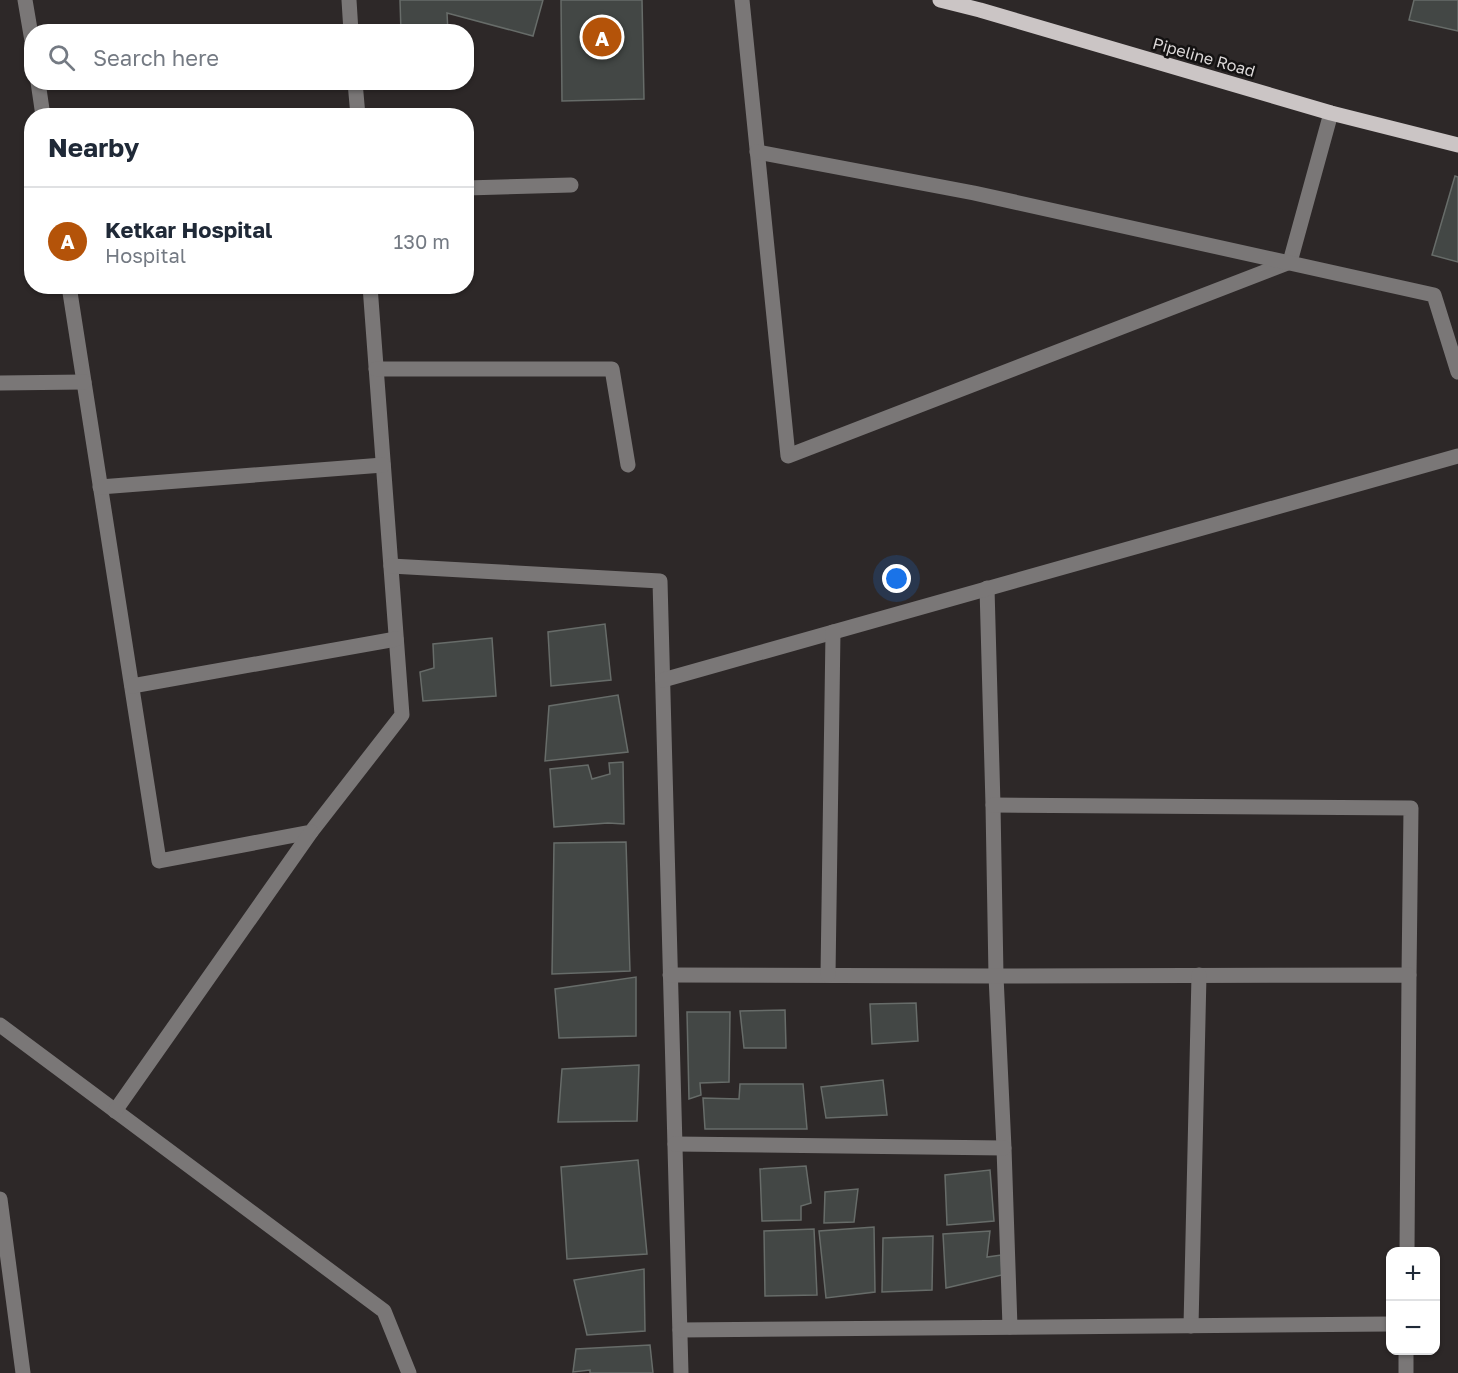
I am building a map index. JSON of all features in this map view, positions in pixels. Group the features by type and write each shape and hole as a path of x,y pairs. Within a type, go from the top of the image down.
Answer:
{"main road":[{"name":"Pipeline Road","path":"940,0 980,5 1331,113 1458,145"}],"street":[{"path":"25,0 29,24"},
{"path":"349,0 350,24"},
{"path":"742,0 788,456 1290,262"},
{"path":"39,90 42,108"},
{"path":"355,90 357,108"},
{"path":"1290,262 1331,113"},
{"path":"757,152 974,193 1434,295 1458,372"},
{"path":"474,188 571,186"},
{"path":"70,294 159,861 311,832"},
{"path":"115,1111 311,832 402,715 371,294"},
{"path":"376,369 612,369 628,465"},
{"path":"0,383 84,382"},
{"path":"663,680 1458,456"},
{"path":"100,487 383,465"},
{"path":"391,566 660,581 681,1373"},
{"path":"987,588 996,976 1010,1327"},
{"path":"828,975 833,632"},
{"path":"132,686 396,639"},
{"path":"993,805 1412,808 1407,1247"},
{"path":"670,975 1409,975"},
{"path":"1191,1326 1199,975"},
{"path":"0,1025 384,1311 409,1373"},
{"path":"675,1144 1004,1148"},
{"path":"0,1199 23,1373"},
{"path":"680,1330 1386,1324"},
{"path":"1406,1355 1406,1373"}],"building":[{"path":"400,0 543,0 533,36 447,13 448,24 401,24"},
{"path":"561,0 642,0 644,99 562,101"},
{"path":"1414,0 1458,0 1458,31 1409,20"},
{"path":"1455,176 1458,177 1458,262 1432,255"},
{"path":"605,624 611,680 551,686 548,632"},
{"path":"492,638 496,696 423,701 420,672 434,668 433,644"},
{"path":"618,695 628,752 545,761 549,706"},
{"path":"623,762 624,824 554,827 550,769 588,765 592,779 610,774 609,763"},
{"path":"626,842 630,971 552,974 554,843"},
{"path":"636,977 636,1036 559,1038 555,989"},
{"path":"916,1003 918,1041 872,1044 870,1004"},
{"path":"785,1010 786,1048 744,1048 740,1011"},
{"path":"687,1012 730,1012 729,1082 700,1083 701,1095 689,1099"},
{"path":"639,1065 637,1121 558,1122 562,1069"},
{"path":"883,1080 887,1115 826,1118 821,1087"},
{"path":"740,1084 803,1084 807,1129 705,1129 703,1098 739,1099"},
{"path":"638,1160 647,1254 567,1259 561,1167"},
{"path":"806,1166 811,1203 801,1206 801,1220 762,1221 760,1169"},
{"path":"990,1170 994,1221 947,1225 945,1175"},
{"path":"858,1189 854,1222 824,1223 825,1192"},
{"path":"874,1227 875,1292 826,1298 819,1231"},
{"path":"814,1229 817,1295 765,1296 764,1231"},
{"path":"990,1231 987,1257 1001,1255 1002,1275 946,1288 943,1234"},
{"path":"933,1236 932,1290 882,1292 883,1238"},
{"path":"644,1269 645,1331 587,1335 574,1280"},
{"path":"650,1345 653,1373 590,1373 590,1370 573,1372 576,1349"}],"place":[{"name":"Ketkar Hospital","path":"602,37"}]}
